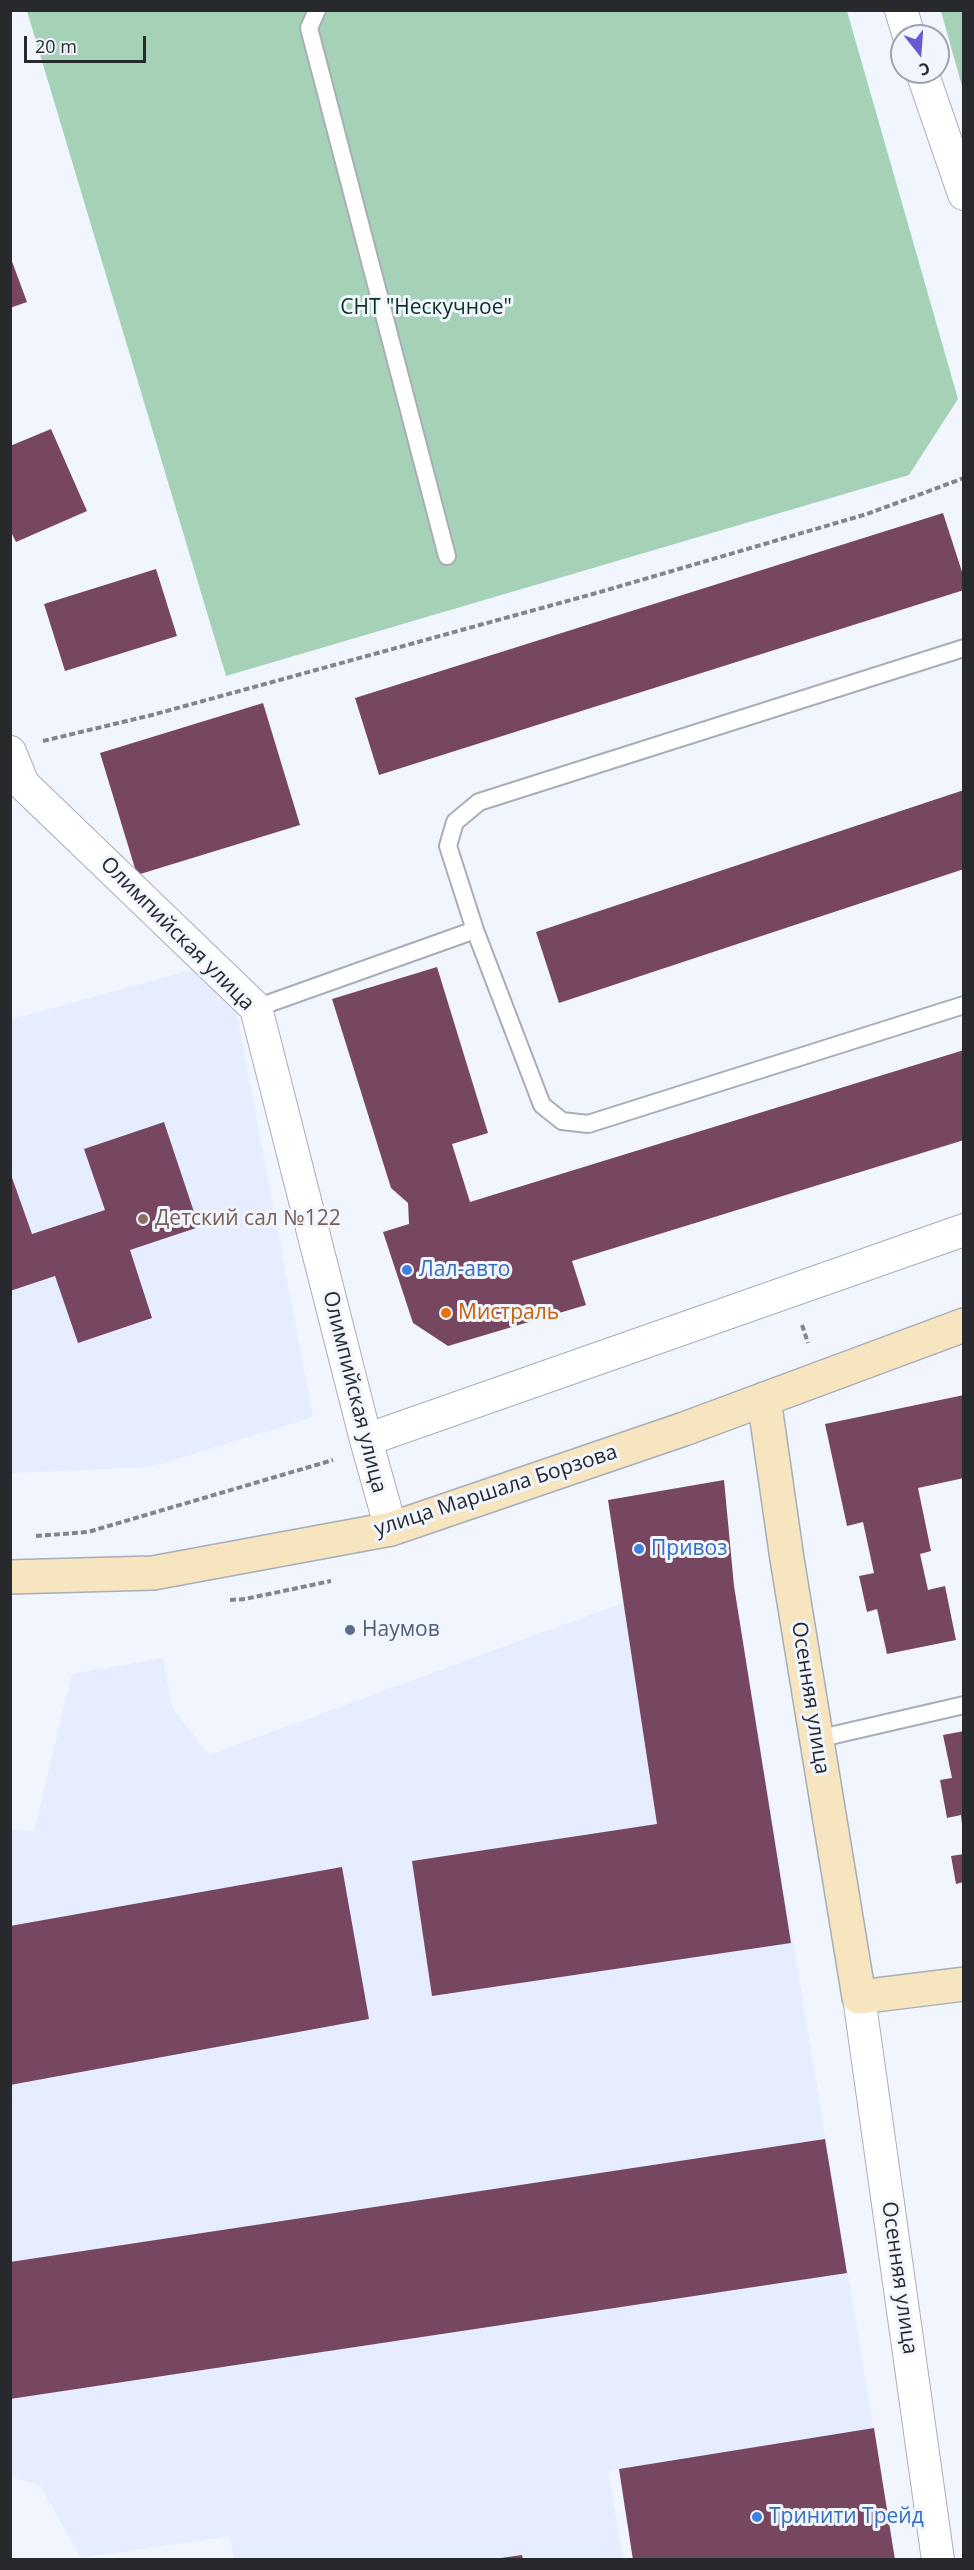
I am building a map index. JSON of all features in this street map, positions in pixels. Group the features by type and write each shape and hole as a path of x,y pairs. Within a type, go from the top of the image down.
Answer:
{"main road":[{"name":"улица Маршала Борзова","path":"10,1577 153,1573 391,1529 684,1429 963,1325"},
{"name":"Осенняя улица","path":"764,1399 859,1997"},
{"path":"859,1997 963,1984"}],"street":[{"path":"926,84 963,194"},
{"name":"Олимпийская улица","path":"21,748 17,781 256,1008 366,1440 391,1529"},
{"path":"366,1440 963,1230"},
{"name":"Осенняя улица","path":"859,1997 938,2559"}],"lane":[{"path":"316,10 309,28 447,556"},
{"path":"963,648 479,802 455,822 448,846 475,930 542,1104 562,1121 588,1124 963,1005"},
{"path":"256,1008 475,930"},
{"path":"817,1739 963,1705"}],"path":[{"path":"21,748 152,715 611,589 867,514 963,478"}],"shaded area":[{"name":"Детский сал №122","path":"195,969 236,1011 313,1417 150,1467 11,1473 10,1020"},
{"path":"734,1586 895,2559 633,2559 618,2469 608,2471 623,2559 234,2559 230,2536 81,2558 40,2485 11,2477 10,1829 34,1832 72,1674 163,1658 172,1708 209,1755 623,1603"}],"green space":[{"name":"СНТ \"Нескучное\"","path":"27,11 847,11 958,399 909,475 226,676"},
{"path":"941,11 963,11 963,90 950,43 950,24 945,24"}],"building":[{"path":"10,256 27,302 10,308"},
{"path":"51,429 87,511 16,542 10,530 10,446"},
{"path":"943,513 964,578 964,590 379,775 355,698"},
{"path":"156,569 177,636 65,671 44,604"},
{"path":"263,703 300,825 137,875 100,753"},
{"path":"964,790 964,869 559,1003 536,932"},
{"path":"437,967 488,1133 452,1144 470,1202 964,1050 964,1140 572,1261 586,1305 448,1346 413,1323 383,1232 409,1224 408,1203 391,1188 332,999"},
{"path":"164,1122 199,1227 130,1250 152,1318 78,1343 55,1276 10,1291 10,1172 32,1234 105,1210 84,1149"},
{"path":"964,1395 964,1478 918,1488 931,1551 920,1554 928,1590 945,1586 956,1640 887,1654 877,1609 867,1612 859,1576 874,1573 863,1522 847,1526 825,1424"},
{"path":"724,1480 734,1586 791,1943 432,1996 412,1861 657,1824 608,1500"},
{"path":"964,1731 964,1825 962,1825 961,1815 947,1818 940,1780 952,1778 943,1735"},
{"path":"964,1854 964,1882 956,1884 951,1856"},
{"path":"342,1867 369,2019 10,2085 10,1926"},
{"path":"825,2139 847,2273 10,2399 10,2262"},
{"name":"Тринити Трейд","path":"874,2428 895,2560 633,2560 619,2469"},
{"path":"522,2555 523,2560 501,2560 501,2558"}],"place":[{"name":"Детский сал №122","path":"143,1219"},
{"name":"Лал-авто","path":"407,1270"},
{"name":"Мистраль","path":"446,1313"},
{"name":"Привоз","path":"639,1549"},
{"name":"Наумов","path":"350,1630"},
{"name":"Тринити Трейд","path":"757,2517"}]}
